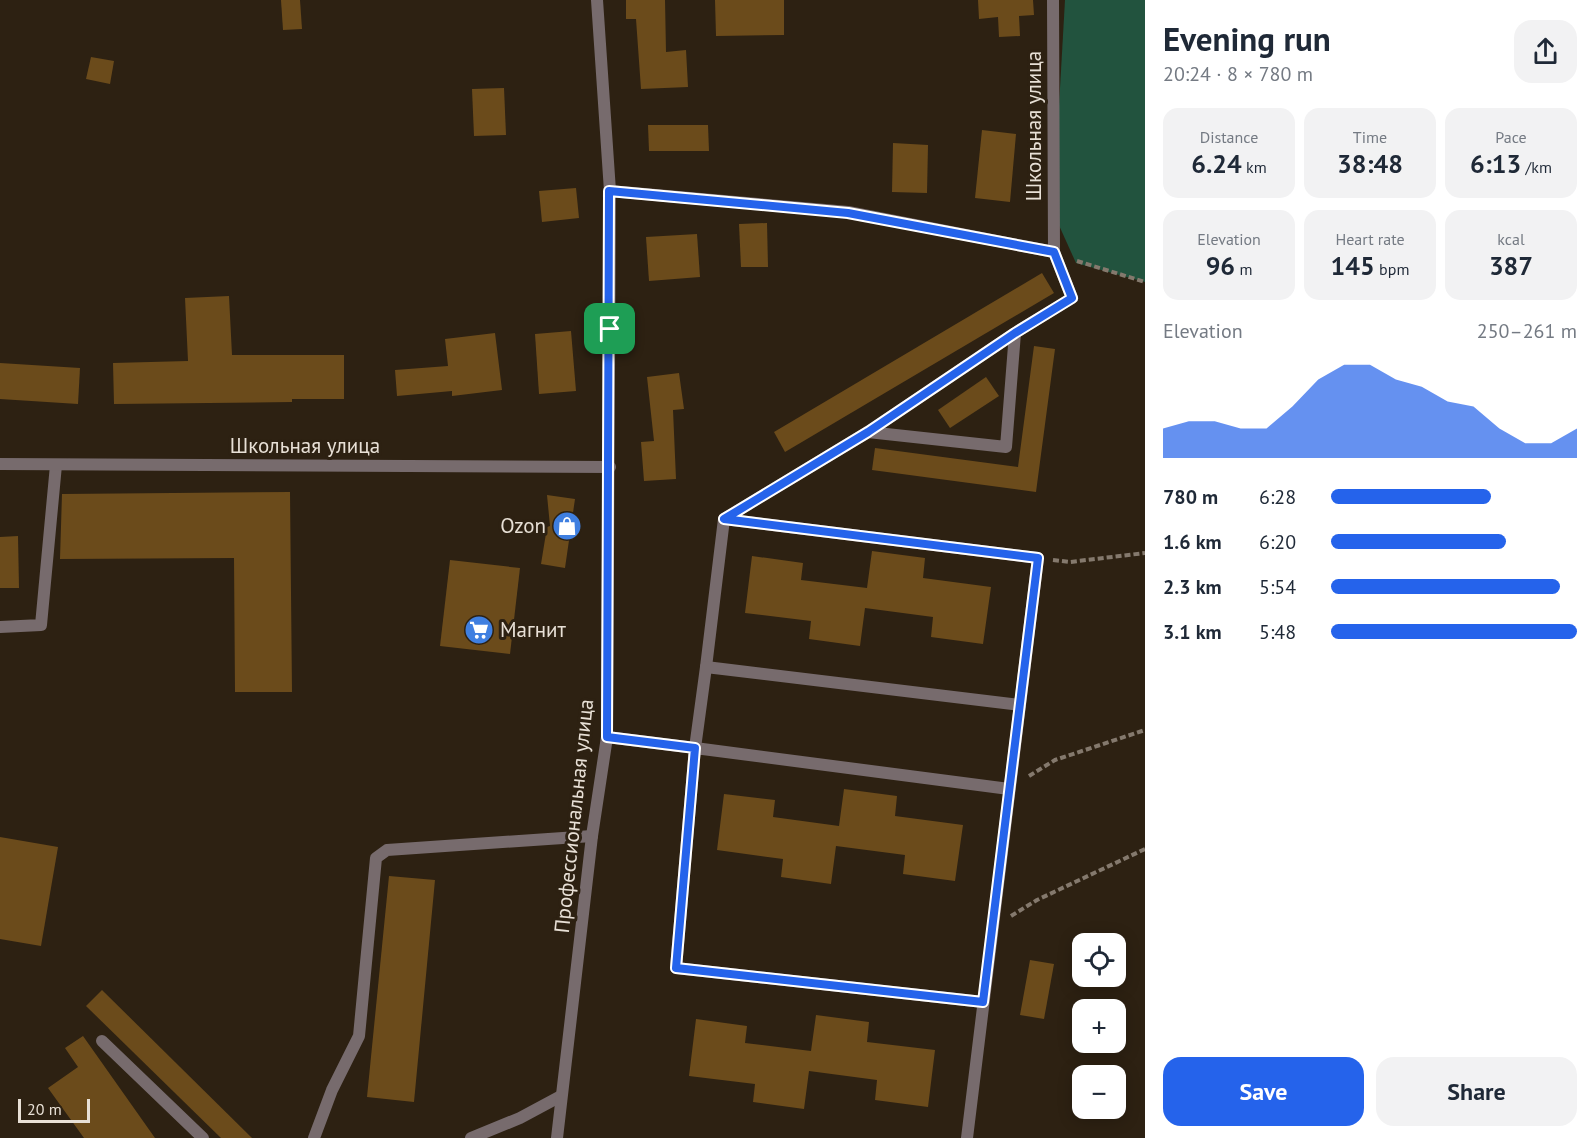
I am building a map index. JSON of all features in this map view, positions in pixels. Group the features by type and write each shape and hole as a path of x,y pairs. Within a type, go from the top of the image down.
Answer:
{"street":[{"path":"597,0 609,189 848,213 1054,252 1072,298 1015,333 868,432 724,519"},
{"name":"Школьная улица","path":"1053,0 1054,252"},
{"name":"Профессиональная улица","path":"557,1138 592,836 607,737 610,497 609,189"},
{"path":"868,432 1006,447 1015,333"},
{"name":"Школьная улица","path":"0,464 610,467"},
{"path":"0,627 42,625 56,465"},
{"path":"724,519 1038,558 967,1138"},
{"path":"724,519 695,748 676,968 983,1002"},
{"path":"706,667 1020,705"},
{"path":"607,737 1009,789"},
{"path":"314,1138 332,1090 359,1036 376,858 387,850 592,836"},
{"path":"102,1041 203,1138"},
{"path":"471,1138 520,1118 561,1096"}],"path":[{"path":"1054,252 1145,282"},
{"path":"1038,558 1070,562 1145,554"},
{"path":"1009,789 1055,760 1145,730"},
{"path":"993,927 1037,900 1145,849"}],"green space":[{"path":"1065,0 1145,0 1145,282 1076,263 1053,212"}],"building":[{"path":"281,0 300,0 302,29 283,30"},
{"path":"626,0 665,0 666,52 686,50 688,87 641,89 636,19 626,19"},
{"path":"715,0 784,0 784,35 716,36"},
{"path":"978,0 1033,0 1034,15 1019,16 1020,36 999,37 998,17 979,19"},
{"path":"91,57 114,61 110,84 86,79"},
{"path":"504,88 506,135 474,136 472,89"},
{"path":"648,125 708,125 709,151 649,151"},
{"path":"982,130 1016,134 1010,202 975,198"},
{"path":"893,143 928,145 927,193 892,192"},
{"path":"576,188 579,218 542,222 539,191"},
{"path":"767,223 768,267 741,267 739,224"},
{"path":"697,234 700,277 649,281 646,237"},
{"path":"1042,273 1054,293 785,452 774,432"},
{"path":"229,296 232,355 344,355 344,399 292,399 292,402 114,404 113,363 188,361 185,298"},
{"path":"571,331 576,391 539,394 535,334"},
{"path":"495,333 502,390 452,396 452,391 397,396 395,370 448,366 445,339"},
{"path":"1034,346 1055,349 1036,492 872,470 875,448 1018,467"},
{"path":"0,363 80,368 78,404 0,399"},
{"path":"679,373 684,409 673,410 676,479 644,481 641,442 654,441 647,377"},
{"path":"986,377 999,396 950,428 938,410"},
{"path":"290,492 292,692 235,692 234,558 60,559 62,494"},
{"path":"547,495 575,499 565,568 541,564 547,527 550,526"},
{"path":"18,536 19,588 0,588 0,537"},
{"path":"872,551 925,558 923,578 991,587 983,644 931,637 933,617 865,608 860,646 809,639 811,621 745,613 752,556 803,563 801,580 867,588"},
{"path":"450,560 520,568 510,654 440,646"},
{"path":"844,789 897,796 895,816 963,825 955,881 903,874 905,855 836,846 831,884 781,877 783,859 717,850 724,794 775,800 773,817 839,826"},
{"path":"0,837 58,847 41,946 0,939"},
{"path":"389,876 435,880 414,1102 367,1097"},
{"path":"1030,960 1054,964 1044,1019 1020,1015"},
{"path":"102,990 252,1138 221,1138 86,1006"},
{"path":"816,1015 869,1022 867,1042 935,1050 928,1107 875,1100 877,1080 809,1071 804,1109 753,1102 755,1084 689,1076 696,1019 747,1026 745,1043 811,1051"},
{"path":"83,1036 155,1138 84,1138 48,1088 78,1067 65,1048"}],"place":[{"name":"Ozon","path":"567,526"},
{"name":"Магнит","path":"479,630"}],"route":[{"path":"609,191 848,213 1054,252 1072,298 1015,333 868,432 724,519 1038,558 983,1002 676,968 695,748 607,737 610,329 609,191"}]}
